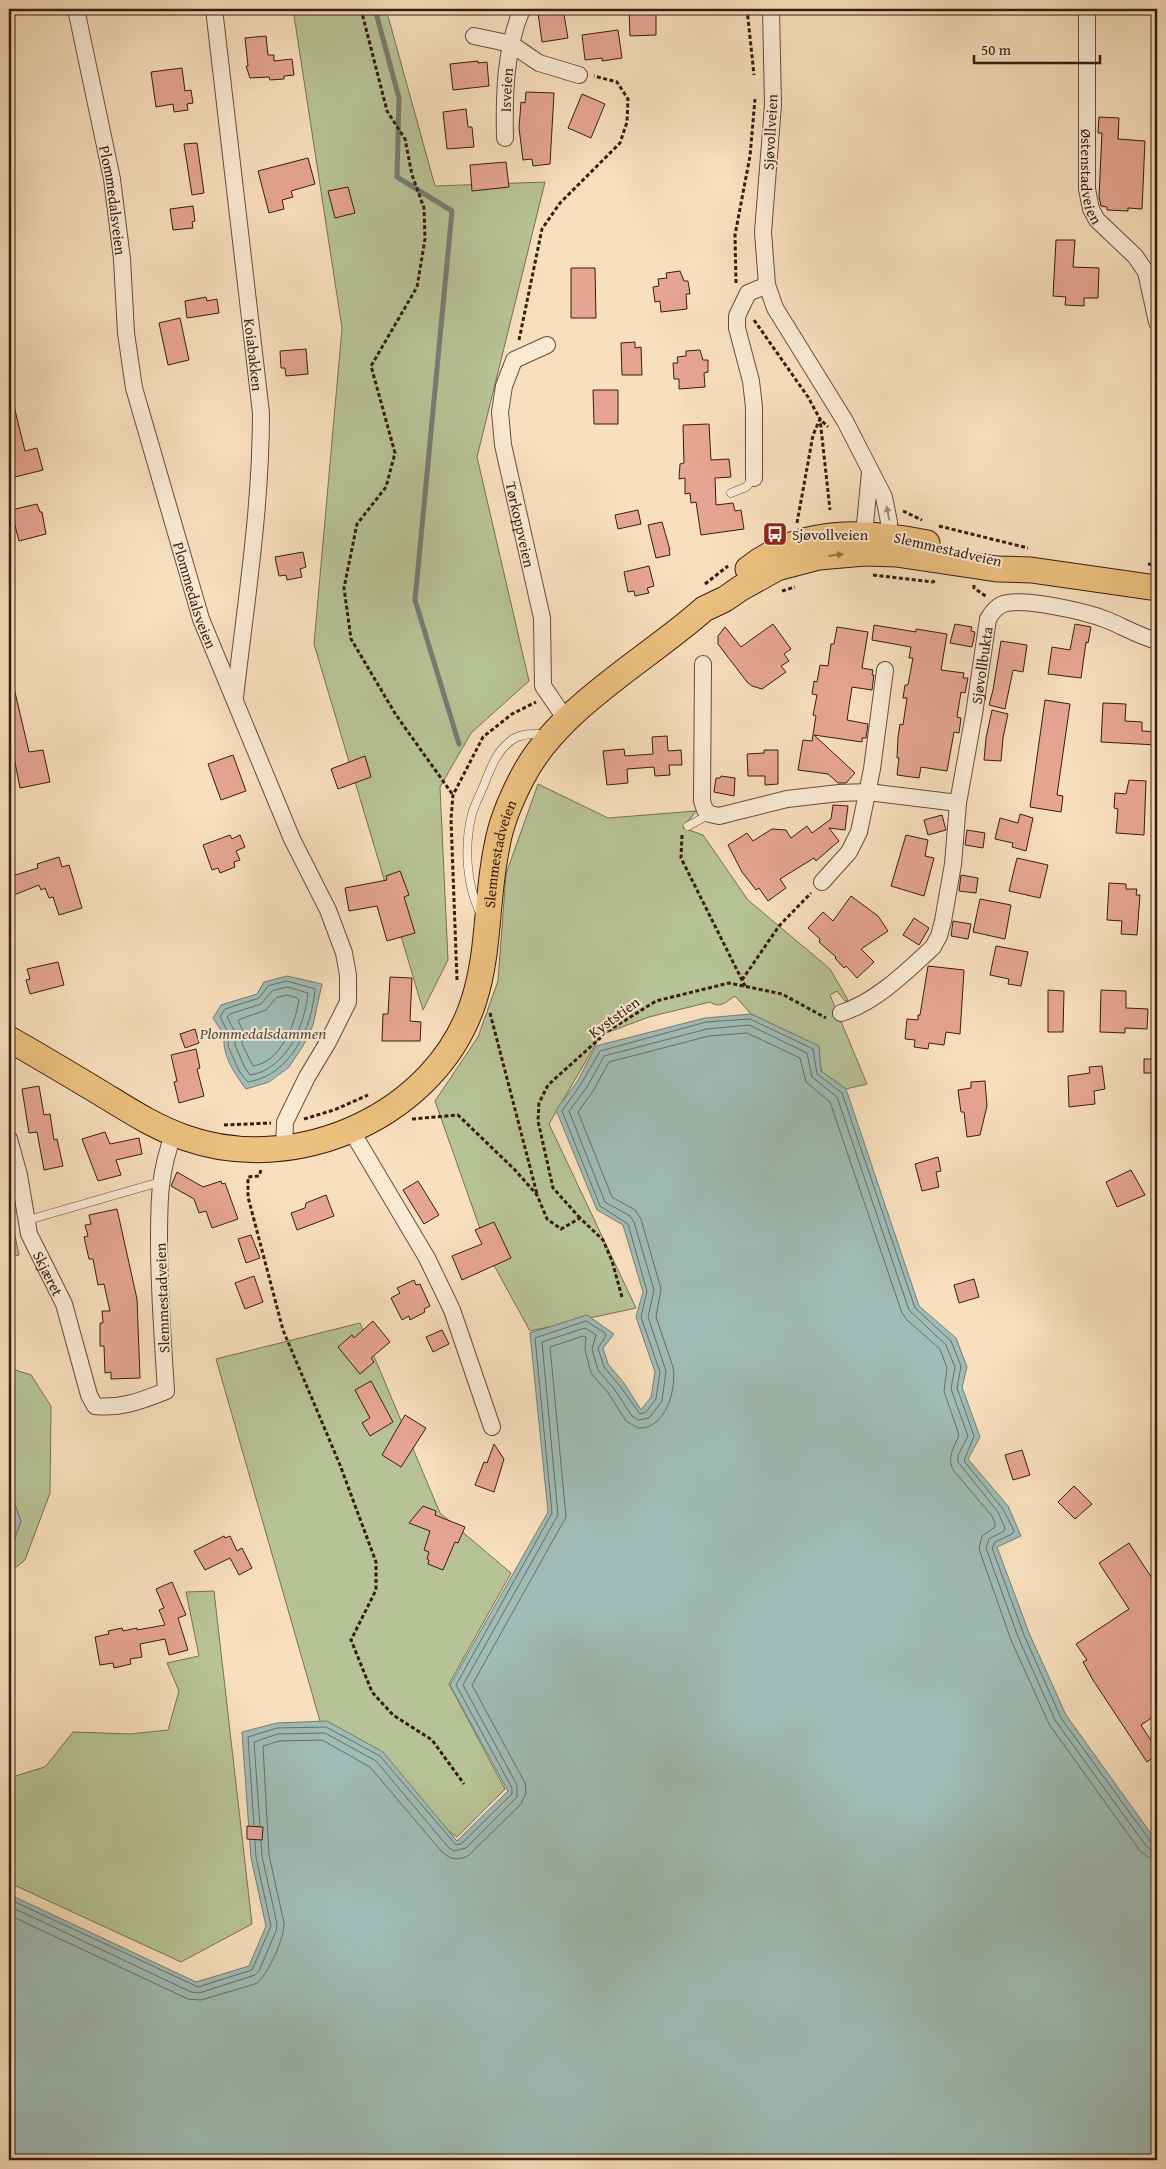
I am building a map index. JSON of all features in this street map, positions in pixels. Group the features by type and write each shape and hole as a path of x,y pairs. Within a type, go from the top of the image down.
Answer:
{"main road":[{"name":"Slemmestadveien","path":"9,1039 142,1118 174,1133 215,1146 274,1149 315,1142 351,1130 392,1109 436,1068 451,1047 474,1001 480,974 496,847 507,811 529,766 561,727 626,670 707,607 725,599 758,578 787,565 819,557 874,549 999,559 1030,570 1157,588"}],"street":[{"name":"Plommedalsveien","path":"76,9 112,180 122,258 126,333 134,388 201,619 292,839 328,910 344,953 348,975 349,992 344,1011 307,1076 274,1149"},
{"name":"Koiabakken","path":"214,9 261,413 261,467 255,539 245,606 235,699"},
{"name":"Isveien","path":"505,138 504,96 511,44 522,9"},
{"name":"Sjøvollveien","path":"771,9 773,105 763,232 767,285 775,308 845,421 884,497 888,510 874,549"},
{"name":"Østenstadveien","path":"1087,9 1088,189 1091,209 1097,220 1135,256 1146,272 1157,322"},
{"path":"474,36 511,44 538,63 578,75"},
{"path":"754,478 754,407 751,381 740,344 737,316 748,293 767,285"},
{"path":"514,360 547,345"},
{"name":"Tørkoppveien","path":"514,360 504,386 500,412 503,446 542,618 543,686 561,727"},
{"path":"870,473 874,549"},
{"name":"Sjøvollbukta","path":"841,1013 854,1009 872,998 919,960 936,943 942,921 952,864 958,803 988,619 1000,606 1020,602 1087,613 1140,636 1157,641"},
{"path":"703,664 702,801 705,810 710,814 723,816 787,799 868,792 958,803"},
{"path":"822,882 855,843 868,792 885,670"},
{"path":"351,1130 427,1258 452,1310 492,1427"},
{"name":"Slemmestadveien","path":"95,1406 110,1408 133,1403 166,1391 159,1265 160,1182 174,1133"},
{"name":"Skjæret","path":"9,1139 16,1195 28,1220 29,1234 64,1304 90,1395 95,1406"}],"lane":[{"path":"731,493 746,488 754,478"},
{"path":"486,927 474,902 469,877 468,845 472,815 496,756 515,738 561,727"},
{"path":"688,826 710,814"},
{"path":"28,1220 160,1182"}],"path":[{"path":"361,9 387,111 405,139 412,176 424,208 425,239 417,287 371,366 395,453 386,487 357,524 344,588 351,639 396,715 453,795"},
{"path":"514,360 529,300 542,229 560,203 620,143 627,122 628,99 617,82 598,76 578,75"},
{"path":"798,523 813,435 820,419 832,431"},
{"path":"874,549 933,582 938,580"},
{"path":"973,583 981,584"},
{"path":"773,592 797,586"},
{"path":"688,826 681,837 681,858 744,986"},
{"path":"742,981 779,926 822,882"},
{"name":"Kyststien","path":"622,1297 612,1261 603,1240 553,1188 538,1121 538,1103 548,1085 608,1031 656,1001 729,983 782,994 830,1020 841,1013"},
{"path":"490,1012 537,1195 547,1219 561,1229 580,1218"},
{"path":"406,1122 412,1118 458,1114 515,1170 537,1195"},
{"path":"274,1149 264,1162 259,1176 248,1177 248,1197 283,1330 340,1465 376,1562 376,1590 351,1640 372,1692 393,1715 432,1740 464,1784"}],"green space":[{"path":"293,9 386,9 435,186 545,182 477,457 529,681 471,733 440,787 448,960 423,1010 314,644 342,328"},
{"path":"538,784 608,818 696,811 683,828 703,835 748,900 830,969 848,1000 845,1001 837,991 830,995 867,1084 846,1089 821,1071 818,1046 751,1014 735,996 720,1005 710,1002 649,1017 598,1036 597,1042 549,1124 636,1308 530,1331 491,1260 435,1101 478,1037 498,981 506,874"},
{"path":"9,1207 19,1255 9,1257"},
{"path":"360,1323 440,1513 511,1573 449,1684 505,1789 457,1837 332,1742 326,1742 216,1359"},
{"path":"9,1368 31,1375 51,1406 50,1493 25,1560 9,1573 9,1554 21,1521 9,1489"},
{"path":"214,1591 252,1924 181,1962 14,1885 9,1878 9,1778 45,1767 73,1732 130,1734 168,1730 179,1691 167,1663 199,1656 186,1592"}],"water":[{"name":"Plommedalsdammen","path":"287,976 322,984 313,1025 303,1046 289,1067 269,1082 246,1089 230,1064 225,1050 224,1035 213,1018 221,1005 257,994 264,982"},
{"path":"751,1014 819,1046 821,1071 846,1089 919,1306 956,1338 967,1367 962,1387 980,1437 968,1459 1008,1506 1021,1536 997,1547 1029,1633 1066,1715 1157,1842 1157,2160 9,2160 9,1890 15,1897 196,1982 249,1966 266,1926 251,1858 242,1732 277,1723 327,1721 383,1752 457,1841 508,1791 450,1685 548,1512 530,1333 587,1315 614,1334 603,1348 608,1364 624,1383 641,1410 651,1397 655,1372 636,1317 643,1292 623,1225 597,1210 556,1110 577,1082 596,1046 705,1018"},
{"path":"9,1489 21,1521 9,1554"}],"building":[{"path":"540,9 563,9 568,38 542,42 538,13 540,13"},
{"path":"629,9 656,9 656,35 630,36"},
{"path":"618,30 622,58 602,61 602,58 585,60 582,35"},
{"path":"266,36 268,55 274,55 274,61 292,59 294,75 284,76 284,79 270,80 269,77 250,78 246,66 248,66 245,38"},
{"path":"478,61 478,63 487,62 489,86 453,90 450,64"},
{"path":"182,68 185,91 191,90 193,103 187,104 188,110 174,112 173,104 156,107 151,72"},
{"path":"526,92 554,93 550,164 533,166 532,159 523,160 519,128 521,102 525,103"},
{"path":"582,94 605,104 591,138 568,128"},
{"path":"466,109 468,127 472,127 474,147 447,149 443,112"},
{"path":"1099,117 1119,118 1118,139 1145,141 1142,209 1128,208 1128,211 1107,210 1107,207 1101,206 1099,196 1102,133 1098,133"},
{"path":"197,143 204,193 192,195 184,144"},
{"path":"308,158 315,184 291,191 293,197 282,200 284,209 269,213 258,171"},
{"path":"506,162 509,187 472,191 470,165"},
{"path":"348,187 355,213 335,218 328,191"},
{"path":"193,206 195,221 192,222 193,228 173,230 170,209"},
{"path":"1056,240 1075,240 1073,267 1099,268 1098,298 1084,298 1084,306 1065,305 1066,297 1053,296"},
{"path":"571,268 595,268 596,318 571,318"},
{"path":"680,271 684,281 688,281 690,294 686,294 687,309 661,312 660,301 655,302 653,287 659,286 658,279 667,278 666,273"},
{"path":"206,297 207,301 217,299 219,313 187,318 185,301"},
{"path":"180,318 189,360 168,365 159,323"},
{"path":"635,342 635,348 641,347 642,375 622,375 621,343"},
{"path":"306,349 308,374 286,376 285,368 281,368 280,351"},
{"path":"700,350 703,360 708,360 708,372 704,373 705,387 679,389 679,379 674,379 673,363 678,363 677,357 686,356 686,351"},
{"path":"593,390 618,390 618,424 594,424"},
{"path":"9,406 14,406 25,451 37,448 43,470 15,477 9,454"},
{"path":"709,424 711,460 729,459 731,477 715,478 716,505 733,503 735,511 741,510 744,529 701,535 696,502 691,503 690,493 685,494 685,478 679,479 680,464 684,463 683,425"},
{"path":"37,504 40,512 42,512 46,534 19,541 11,510"},
{"path":"638,510 641,524 618,529 615,515"},
{"path":"662,522 670,555 656,558 648,525"},
{"path":"303,552 306,567 300,569 302,577 287,580 286,575 279,576 275,557"},
{"path":"649,566 654,586 647,588 649,593 635,596 634,591 628,592 624,572"},
{"path":"773,624 791,649 784,654 789,661 781,666 786,672 762,689 752,686 747,682 718,644 718,636 725,627 741,647"},
{"path":"955,624 972,627 971,631 975,632 972,647 950,643"},
{"path":"1075,624 1091,627 1088,643 1086,642 1081,678 1048,674 1052,647 1070,650"},
{"path":"874,625 916,632 916,629 947,634 941,670 964,673 963,678 968,678 965,693 961,692 957,717 961,718 959,733 954,732 947,771 921,767 919,778 897,775 899,758 897,758 898,737 900,724 903,725 907,698 903,698 905,685 908,685 913,658 909,658 911,647 872,640"},
{"path":"837,627 868,632 862,668 873,670 872,675 874,675 872,690 852,687 847,720 868,724 866,738 862,738 862,742 814,735 855,773 846,783 838,783 828,774 798,770 803,740 812,741 816,716 813,715 817,695 812,694 814,681 817,682 820,665 828,666 831,644 834,644"},
{"path":"1001,641 1027,645 1023,672 1013,670 1005,709 989,705"},
{"path":"14,688 29,752 43,750 50,782 20,788 11,742 9,743 9,689"},
{"path":"1045,700 1070,704 1057,795 1063,796 1061,812 1030,807"},
{"path":"1103,703 1126,704 1125,721 1142,722 1142,731 1157,732 1157,745 1101,742"},
{"path":"992,710 1008,714 1001,761 984,760 986,738"},
{"path":"667,736 668,751 681,750 682,765 669,765 670,775 655,776 654,767 627,769 628,783 607,785 603,751 624,749 625,756 653,754 652,737"},
{"path":"764,750 778,750 778,784 765,785 765,776 748,776 747,754 764,753"},
{"path":"233,755 246,791 221,800 208,764"},
{"path":"365,756 371,777 338,789 331,769"},
{"path":"721,776 735,778 734,796 714,792 716,778"},
{"path":"1129,780 1146,781 1144,835 1116,833 1118,809 1114,808 1115,793 1126,794"},
{"path":"833,805 848,806 845,830 829,828 839,841 816,861 814,858 780,879 786,888 768,901 759,888 756,890 742,872 728,845 747,833 753,841 772,829 786,830 791,838 807,826 812,833 831,819"},
{"path":"1020,814 1033,818 1026,851 1012,847 1013,843 995,839 1000,818 1018,823"},
{"path":"942,815 946,830 928,835 924,820"},
{"path":"967,830 985,833 983,848 965,845"},
{"path":"230,835 232,839 240,835 245,847 236,851 240,860 234,862 235,867 220,873 218,868 212,870 203,845"},
{"path":"906,835 928,840 925,856 934,858 924,896 891,886"},
{"path":"59,857 62,867 69,865 82,908 59,915 53,897 49,898 45,888 41,890 39,885 9,897 9,877 38,868 37,864"},
{"path":"1017,858 1048,865 1040,898 1009,891"},
{"path":"400,871 409,895 404,897 415,933 387,941 377,906 349,911 345,888 387,880 386,876"},
{"path":"961,875 978,878 976,893 959,891"},
{"path":"1109,883 1126,884 1126,889 1137,889 1136,895 1140,895 1137,935 1121,934 1122,921 1107,920"},
{"path":"851,896 878,916 888,931 861,949 874,962 857,978 846,966 844,968 836,957 819,942 820,939 808,928 823,912 833,921"},
{"path":"980,899 1011,905 1005,939 973,932"},
{"path":"914,918 929,928 919,945 903,935"},
{"path":"953,921 971,924 968,939 951,936"},
{"path":"996,946 1028,952 1021,986 1008,984 1009,979 990,975"},
{"path":"58,962 64,985 30,994 26,980 30,979 27,969"},
{"path":"928,966 964,970 960,1034 946,1032 944,1045 929,1043 928,1049 914,1047 915,1040 905,1039 907,1019 918,1020 918,1015 920,1015"},
{"path":"390,977 412,978 410,1021 421,1022 420,1041 382,1041 383,1014 388,1014"},
{"path":"1048,990 1064,991 1063,1032 1048,1032"},
{"path":"1101,990 1126,991 1126,1008 1148,1009 1147,1029 1125,1028 1125,1033 1100,1032"},
{"path":"195,1029 199,1043 185,1048 180,1034"},
{"path":"196,1049 200,1068 197,1069 204,1096 179,1103 174,1082 177,1081 171,1055"},
{"path":"1144,1059 1157,1059 1157,1073 1144,1073"},
{"path":"1102,1066 1105,1089 1094,1091 1095,1104 1069,1107 1068,1076 1090,1073 1089,1067"},
{"path":"985,1081 987,1106 980,1135 967,1137 964,1112 961,1112 958,1090 971,1088 971,1082"},
{"path":"39,1086 44,1115 50,1114 54,1140 57,1139 63,1166 44,1170 37,1132 29,1133 22,1089"},
{"path":"105,1132 110,1144 139,1138 142,1154 116,1160 121,1175 98,1181 82,1139"},
{"path":"938,1157 941,1171 936,1172 939,1187 922,1191 915,1164"},
{"path":"1131,1170 1145,1195 1117,1207 1106,1182"},
{"path":"177,1172 203,1187 221,1181 222,1184 225,1183 238,1219 212,1228 206,1211 199,1213 194,1199 171,1186"},
{"path":"418,1181 439,1215 424,1224 403,1190"},
{"path":"326,1195 334,1216 297,1230 291,1213 305,1208 306,1203"},
{"path":"117,1209 137,1299 140,1378 111,1379 111,1372 105,1373 104,1346 100,1346 100,1323 103,1323 102,1311 110,1311 104,1284 98,1285 93,1259 89,1259 84,1237 88,1236 85,1225 91,1224 89,1215"},
{"path":"494,1222 511,1258 462,1280 452,1256 482,1244 475,1230"},
{"path":"251,1235 260,1258 246,1263 238,1239"},
{"path":"254,1276 263,1302 245,1309 235,1283"},
{"path":"974,1279 979,1297 959,1303 954,1285"},
{"path":"414,1280 416,1285 420,1284 430,1306 424,1309 425,1312 410,1320 409,1316 402,1320 391,1298 400,1293 397,1288"},
{"path":"373,1321 390,1342 371,1358 374,1362 360,1374 338,1347 352,1335 354,1338"},
{"path":"442,1330 449,1344 433,1352 426,1337"},
{"path":"371,1381 393,1422 370,1436 362,1423 370,1418 355,1390"},
{"path":"405,1415 426,1428 401,1467 382,1455"},
{"path":"494,1444 504,1459 494,1492 475,1485 484,1462 487,1463"},
{"path":"1022,1450 1030,1475 1013,1480 1005,1455"},
{"path":"1074,1486 1092,1504 1075,1519 1058,1502"},
{"path":"423,1506 436,1511 435,1515 465,1527 458,1543 455,1542 443,1570 428,1564 429,1552 424,1550 430,1531 409,1523"},
{"path":"224,1536 225,1538 230,1536 237,1551 242,1548 252,1568 239,1575 230,1558 205,1570 194,1551"},
{"path":"1129,1543 1157,1586 1157,1714 1141,1725 1157,1750 1157,1755 1147,1762 1093,1680 1083,1662 1087,1660 1076,1644 1129,1609 1099,1563"},
{"path":"172,1582 186,1615 178,1618 188,1650 169,1655 165,1639 140,1644 142,1657 130,1659 131,1664 114,1668 113,1663 100,1665 95,1637 109,1634 108,1631 122,1628 123,1631 165,1625 159,1610 164,1608 156,1589"},
{"path":"247,1826 263,1827 262,1840 247,1839"}],"waterway":[{"path":"375,9 399,98 397,177 452,211 415,600 459,744"}],"place":[{"name":"Sjøvollveien","path":"775,534"}]}
